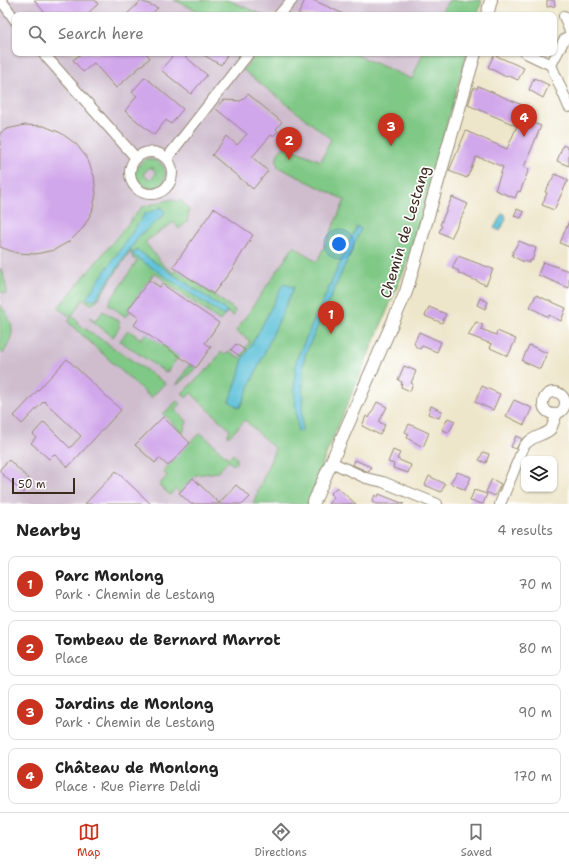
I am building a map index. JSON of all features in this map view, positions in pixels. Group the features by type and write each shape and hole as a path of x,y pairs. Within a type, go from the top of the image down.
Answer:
{"street":[{"path":"1,0 12,16"},
{"path":"11,0 12,12"},
{"path":"282,12 292,0"},
{"path":"487,12 491,0"},
{"path":"0,8 12,17"},
{"path":"564,16 569,29"},
{"path":"557,53 564,40 569,36"},
{"path":"46,56 136,158"},
{"path":"167,158 247,56"},
{"name":"Chemin de Lestang","path":"312,504 406,292 474,56"},
{"path":"533,56 551,64 569,107"},
{"path":"551,64 555,56"},
{"path":"146,152 153,152 167,158 172,168 170,183 161,192 149,195 136,188 130,178 132,164 136,158 146,152"},
{"path":"500,504 524,446 529,439 547,432 551,428 557,414"},
{"path":"331,462 366,478 378,480 438,504"}],"shaded area":[{"path":"0,0 174,0 200,12 12,12 12,56 255,56 243,70 331,139 321,161 287,147 325,190 345,200 252,406 275,449 253,504 0,504"},
{"path":"228,0 449,0 441,12 256,12"},
{"path":"359,56 422,56 412,79"}],"green space":[{"path":"174,0 228,0 256,12 200,12"},
{"path":"449,0 482,0 479,12 441,12"},
{"path":"255,56 359,56 412,79 422,56 466,56 409,259 324,459 310,504 253,504 275,449 245,420 230,436 227,436 230,430 191,393 186,398 182,393 211,366 221,352 225,355 229,351 239,358 250,341 236,331 294,246 317,262 345,200 278,167 278,154 281,150 287,147 321,161 331,139 243,70"},
{"path":"146,159 154,160 160,163 165,172 165,177 162,184 156,188 149,188 142,185 137,180 135,174 138,167","holes":["149,168 153,168 156,174 151,179 145,177 144,173"]},
{"path":"172,199 178,202 181,200 189,210 187,222 179,229 174,222 145,242 163,265 174,273 177,269 235,310 234,316 227,312 220,321 154,273 128,310 130,312 126,317 108,304 137,261 132,257 131,250 96,302 91,304 83,299 72,316 78,321 77,323 165,383 151,398 68,322 71,317 58,308 142,207"},
{"path":"0,268 3,273 7,292 5,294 0,291"},
{"path":"0,305 9,318 12,329 12,335 3,354 0,351"},
{"path":"103,311 120,322 118,324 120,326 113,337 90,319 90,317 96,321"},
{"path":"128,330 141,339 146,333 179,356 168,371 165,372 120,341"},
{"path":"190,364 196,368 177,385 177,384"},
{"path":"177,401 180,404 175,410 187,421 183,433 163,414"},
{"path":"201,433 228,458 233,454 236,457 236,463 234,465 228,461 218,472 196,475 179,493 175,489 170,495 159,485 167,476 163,471 191,441"}],"water":[{"path":"162,207 165,214 140,235 96,299 88,300 87,297 145,214"},
{"path":"502,214 505,214 506,219 500,231 494,228"},
{"path":"357,226 361,229 305,355 303,367 302,431 298,432 294,390 296,360"},
{"path":"137,250 227,311 224,316 133,255 133,251"},
{"path":"283,284 294,287 239,408 229,401 237,381 243,358 260,330"}],"building":[{"path":"34,0 95,0 98,4 89,12 44,12"},
{"path":"305,0 313,0 339,12 299,12"},
{"path":"547,0 554,0 555,6 547,7"},
{"path":"141,1 158,8 153,12 129,12"},
{"path":"78,56 148,56 150,58 116,88 94,63 83,72 73,60"},
{"path":"173,56 185,56 207,75 191,94 161,70"},
{"path":"205,56 226,56 221,65"},
{"path":"494,56 496,56 524,68 518,80 507,75 506,77 488,67"},
{"path":"145,77 183,109 171,124 166,120 154,135 125,111 137,96 132,92"},
{"path":"534,78 549,85 543,98 529,90"},
{"path":"478,86 522,105 519,117 541,126 524,167 529,169 520,192 518,191 515,198 495,190 503,167 484,159 476,157 467,178 449,171 466,131 507,149 517,126 468,105 474,87 477,89"},
{"path":"248,94 282,122 276,129 278,131 273,136 271,135 252,157 268,171 253,189 212,155 227,136 237,145 247,134 216,109 224,100 241,101"},
{"path":"25,125 44,126 61,133 76,144 87,158 94,176 96,194 92,212 83,228 70,241 54,250 36,254 17,253 0,247 0,133 7,129"},
{"path":"563,145 569,148 569,166 557,161"},
{"path":"555,174 568,180 554,210 542,205 547,193 545,192"},
{"path":"452,197 468,204 451,238 439,232 442,226 440,225"},
{"path":"214,208 253,235 233,268 213,294 173,267"},
{"path":"517,209 524,212 521,218 514,216"},
{"path":"569,221 569,247 560,243"},
{"path":"519,241 536,248 532,261 530,260 529,263 512,256 512,253"},
{"path":"458,256 493,269 486,285 458,273 459,271 452,268"},
{"path":"543,262 569,271 569,288 538,275"},
{"path":"149,280 160,287 162,284 219,323 205,343 211,347 196,368 134,325 139,318 128,310"},
{"path":"536,295 566,308 561,321 549,315 548,317 530,307"},
{"path":"480,298 488,302 485,309 477,305"},
{"path":"429,307 446,314 442,323 425,316"},
{"path":"476,322 483,325 481,329 496,335 497,331 516,339 508,356 490,348 492,344 468,335"},
{"path":"419,332 441,342 437,352 422,346 420,349 416,347 414,343"},
{"path":"236,344 245,350 240,356 231,350"},
{"path":"529,345 547,353 540,369 522,361"},
{"path":"67,359 121,410 68,467 54,454 49,459 31,443 36,437 33,434 44,422 70,448 81,436 44,401 22,424 14,416"},
{"path":"404,366 416,371 411,383 413,384 410,391 401,387 402,382 398,380"},
{"path":"482,386 500,394 493,410 475,402"},
{"path":"514,400 532,408 524,425 506,416"},
{"path":"377,402 387,407 379,422 385,425 380,435 362,426 366,416 369,418"},
{"path":"431,406 442,411 439,418 428,414"},
{"path":"163,417 190,443 168,466 159,458 155,463 135,445"},
{"path":"448,418 455,421 449,432 442,430"},
{"path":"409,424 429,433 423,447 407,438 409,434 405,432"},
{"path":"516,436 522,439 516,449 511,447"},
{"path":"393,450 400,453 397,459 411,465 408,473 393,468 394,464 388,462"},
{"path":"483,452 489,454 486,463 479,460"},
{"path":"9,460 33,483 23,493 0,472 0,469"},
{"path":"355,460 371,467 369,472 353,465"},
{"path":"116,471 151,504 85,504"},
{"path":"457,472 471,477 465,490 450,483"},
{"path":"429,476 445,484 441,492 425,485"},
{"path":"193,478 219,503 236,485 250,497 243,504 191,504 179,493"},
{"path":"492,479 501,484 495,496 486,492"},
{"path":"337,487 356,504 328,504 334,497 330,494"},
{"path":"474,490 487,494 483,504 470,501"},
{"path":"379,494 404,504 376,504 372,502 375,495 378,497"}],"place":[{"name":"Château de Monlong","path":"524,137"},
{"name":"Jardins de Monlong","path":"391,146"},
{"name":"Tombeau de Bernard Marrot","path":"289,160"},
{"name":"Parc Monlong","path":"331,334"}]}
